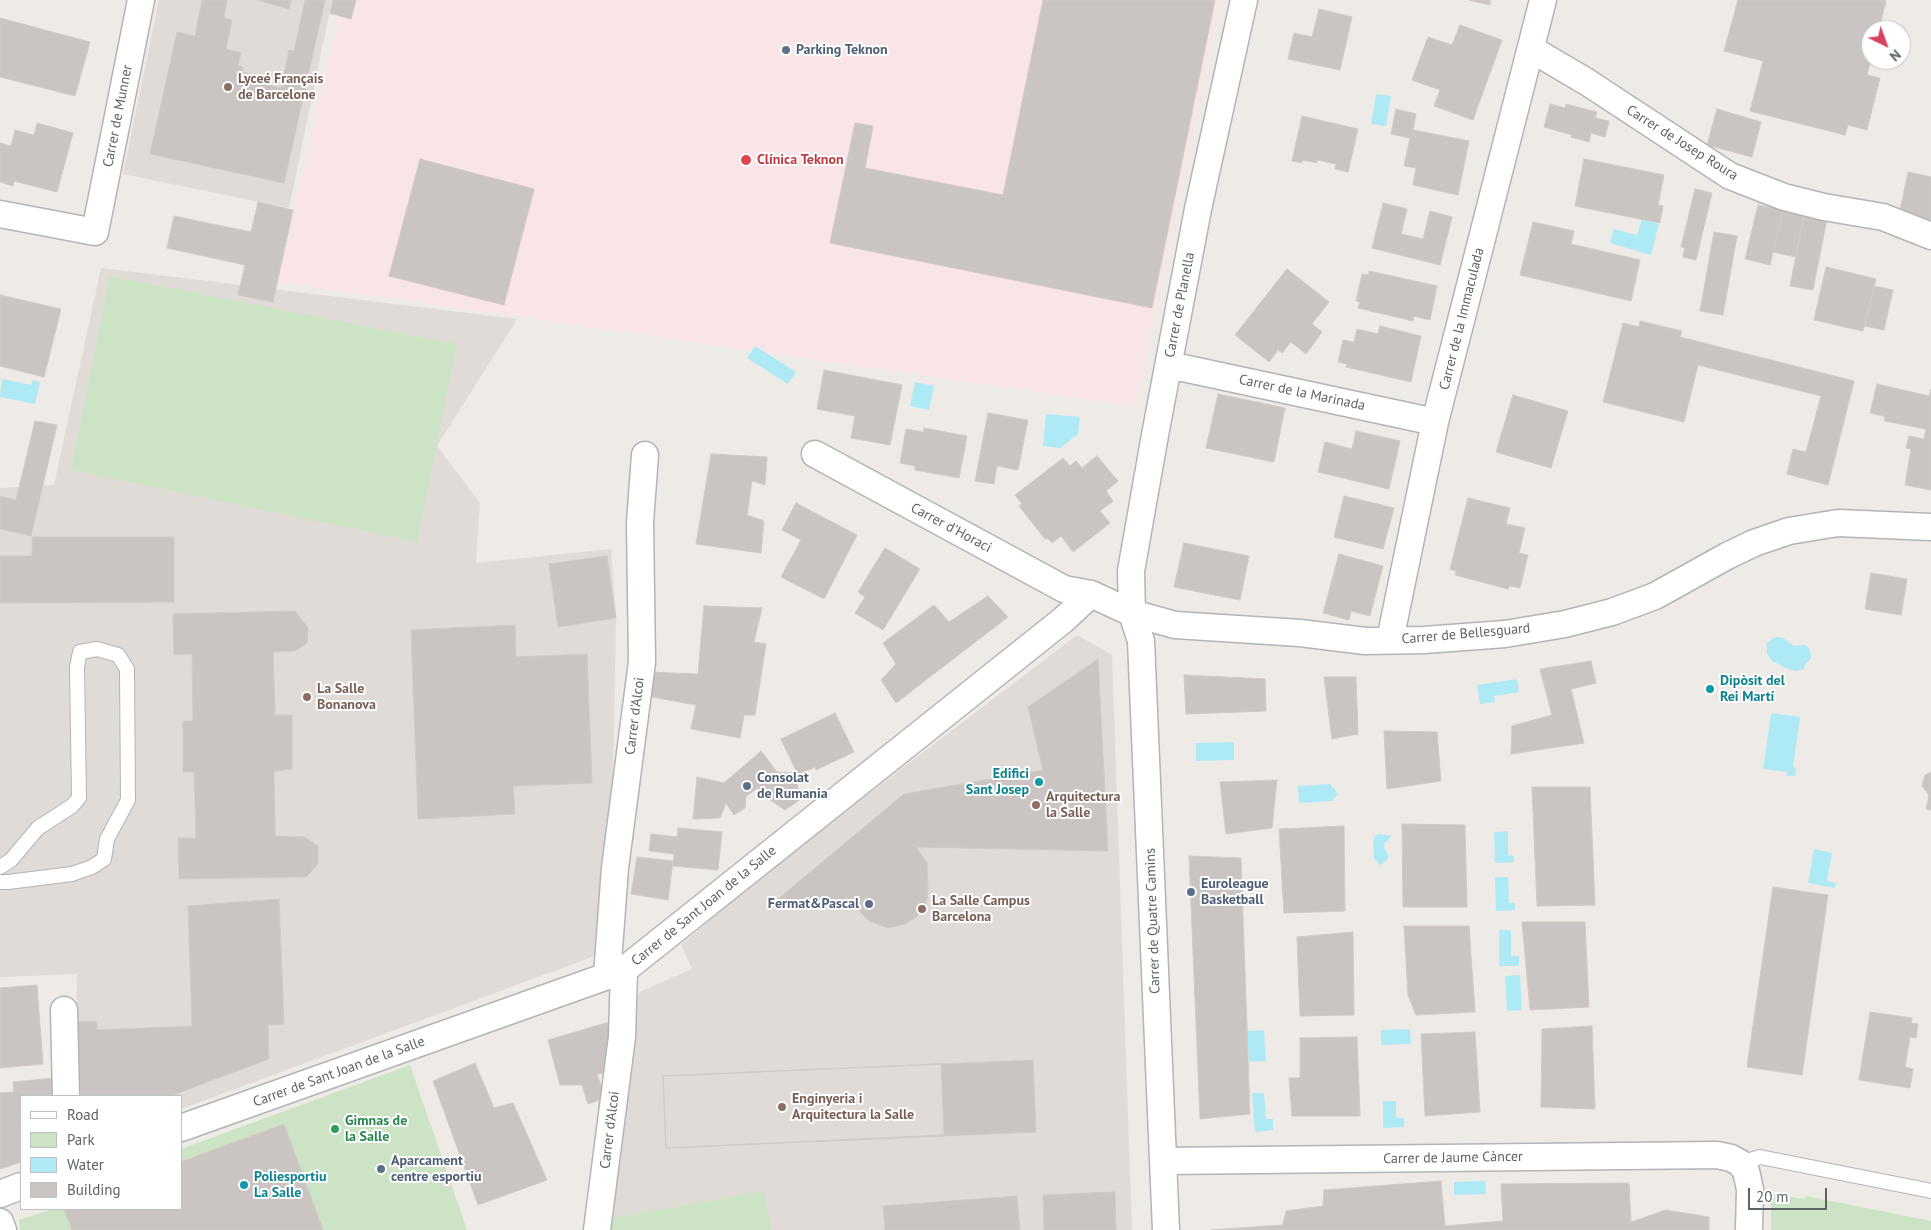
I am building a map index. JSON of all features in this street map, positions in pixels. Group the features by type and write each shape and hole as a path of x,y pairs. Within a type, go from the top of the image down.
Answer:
{"street":[{"name":"Carrer de Munner","path":"0,214 95,232 141,0"},
{"name":"Carrer de Planella","path":"1132,613 1131,571 1168,368 1198,209 1244,0"},
{"name":"Carrer de la Immaculada","path":"1390,640 1435,422 1543,0"},
{"name":"Carrer de Josep Roura","path":"1531,49 1587,82 1730,176 1784,197 1824,207 1883,217 1931,236"},
{"name":"Carrer de la Marinada","path":"1168,368 1183,368 1435,422"},
{"name":"Carrer d'Horaci","path":"815,454 1064,589 1091,594"},
{"name":"Carrer d'Alcoi","path":"597,1230 622,1037 616,973 615,868 642,662 640,522 646,455"},
{"name":"Carrer de Bellesguard","path":"1132,613 1175,625 1300,633 1365,641 1424,640 1505,634 1565,624 1612,612 1655,596 1754,543 1789,531 1838,523 1931,527"},
{"path":"1091,594 1132,613"},
{"name":"Carrer de Sant Joan de la Salle","path":"182,1128 616,973 1063,620 1091,594"},
{"name":"Carrer de Quatre Camins","path":"1132,613 1141,641 1166,1230"},
{"path":"64,1010 66,1095"},
{"name":"Carrer de Jaume Càncer","path":"1164,1161 1717,1155 1731,1158 1740,1164"},
{"path":"1740,1164 1746,1171 1750,1189 1749,1230"},
{"path":"0,1194 20,1186"},
{"path":"0,1222 3,1230"}],"lane":[{"path":"0,867 11,860 38,828 72,806 79,798 77,667 80,652 96,649 118,655 127,669 128,800 107,839 104,859 92,867 72,874 0,882"},
{"path":"1740,1164 1760,1157 1931,1191"}],"shaded area":[{"name":"Lyceé Français de Barcelone","path":"159,0 332,0 289,208 123,174"},
{"name":"Clínica Teknon","path":"343,0 1220,0 1135,406 278,282"},
{"name":"La Salle Bonanova","path":"101,268 517,319 437,446 480,503 476,563 611,549 616,620 613,774 595,956 182,1109 182,1095 75,1095 77,974 0,977 0,488 54,485"},
{"name":"La Salle Campus Barcelona","path":"1077,635 1112,655 1132,1230 608,1230 633,999 642,991 692,969 681,945 766,872"}],"green space":[{"path":"110,276 457,344 417,542 71,470"},
{"name":"Gimnas de la Salle","path":"410,1065 467,1230 20,1230 19,1220 50,1210 182,1210 182,1149"},
{"path":"764,1191 771,1230 612,1230 610,1218"},
{"path":"1771,1194 1805,1199 1806,1196 1931,1221 1931,1230 1771,1230"}],"water":[{"path":"1376,94 1391,96 1386,126 1371,124"},
{"path":"1642,219 1659,224 1651,255 1610,243 1614,229 1637,235"},
{"path":"755,346 796,372 788,384 747,358"},
{"path":"2,379 31,385 33,380 40,382 35,404 0,397"},
{"path":"915,382 934,386 929,410 910,406"},
{"path":"1046,414 1080,417 1078,434 1060,448 1043,446"},
{"path":"1778,637 1783,638 1794,646 1805,645 1810,649 1811,658 1804,666 1804,669 1795,671 1772,661 1767,653 1767,643"},
{"path":"1517,679 1519,692 1494,696 1495,702 1480,704 1477,685"},
{"path":"1771,713 1800,717 1793,767 1796,768 1795,776 1787,776 1788,772 1763,769"},
{"path":"1234,742 1234,760 1196,761 1196,743"},
{"path":"1331,784 1338,794 1332,801 1299,803 1298,786"},
{"path":"1508,831 1508,855 1514,856 1514,862 1495,863 1494,832"},
{"path":"1379,834 1391,836 1385,842 1384,848 1389,856 1388,859 1380,865 1374,858 1373,842 1375,836"},
{"path":"1814,849 1832,853 1827,881 1836,883 1835,888 1808,883"},
{"path":"1495,877 1508,877 1509,903 1515,903 1515,910 1496,911"},
{"path":"1499,930 1511,930 1511,956 1519,956 1519,966 1499,966"},
{"path":"1520,975 1522,1010 1507,1011 1505,976"},
{"path":"1410,1029 1411,1044 1381,1045 1381,1030"},
{"path":"1264,1030 1266,1061 1249,1062 1247,1031"},
{"path":"1252,1093 1264,1093 1266,1119 1273,1119 1273,1130 1255,1132"},
{"path":"1383,1101 1396,1101 1396,1118 1404,1118 1404,1127 1383,1128"},
{"path":"1485,1181 1486,1194 1454,1195 1454,1182"}],"building":[{"path":"202,0 227,0 224,18 232,20 226,49 241,53 238,66 243,67 242,72 265,77 263,84 281,88 289,50 294,51 305,0 325,0 284,183 150,154 177,32 195,36"},
{"path":"257,0 291,0 289,9"},
{"path":"333,0 356,0 351,19 330,13"},
{"path":"1043,0 1215,0 1152,308 830,243 855,123 873,126 865,168 1003,195"},
{"path":"1469,0 1490,0 1490,5"},
{"path":"1738,0 1886,1 1881,20 1861,20 1861,70 1868,70 1867,75 1880,78 1867,130 1848,125 1845,135 1750,111 1763,61 1724,51"},
{"path":"1319,9 1352,17 1340,70 1288,59 1294,33 1312,37"},
{"path":"0,18 90,42 75,96 0,77"},
{"path":"1460,25 1502,40 1473,120 1434,106 1440,90 1412,80 1428,37 1452,45"},
{"path":"1550,104 1565,108 1566,104 1597,112 1595,118 1609,121 1605,137 1591,133 1589,142 1544,127"},
{"path":"1396,109 1416,114 1413,130 1469,141 1458,195 1413,185 1416,168 1404,166 1410,138 1391,134"},
{"path":"1717,109 1761,122 1752,157 1707,145"},
{"path":"1302,116 1358,129 1348,172 1335,169 1336,164 1317,160 1317,163 1302,160 1302,163 1292,161"},
{"path":"37,123 73,133 57,192 14,181 13,186 0,182 0,143 11,146 15,130 34,135"},
{"path":"420,159 534,189 504,305 389,276"},
{"path":"1584,159 1664,175 1658,205 1663,206 1660,223 1575,206"},
{"path":"1908,172 1931,177 1931,224 1900,211"},
{"path":"1695,189 1712,193 1696,260 1683,257 1685,248 1681,247"},
{"path":"258,202 293,210 273,302 238,295 245,265 167,248 174,216 251,232"},
{"path":"1383,203 1407,209 1401,234 1423,239 1430,211 1452,217 1440,265 1372,248"},
{"path":"1758,205 1783,210 1770,265 1745,259"},
{"path":"1783,210 1804,215 1796,257 1773,252"},
{"path":"1804,215 1827,219 1813,290 1790,286"},
{"path":"1533,222 1574,231 1571,244 1640,260 1631,301 1520,275"},
{"path":"1714,232 1737,236 1723,315 1700,311"},
{"path":"1826,267 1876,279 1863,331 1814,320"},
{"path":"1287,269 1329,302 1312,324 1322,332 1306,354 1291,342 1282,353 1278,350 1269,362 1235,335"},
{"path":"1369,271 1437,286 1430,320 1414,316 1413,321 1358,308 1360,302 1356,301 1362,274 1369,275"},
{"path":"1874,286 1893,290 1884,330 1865,326"},
{"path":"0,295 61,309 44,377 0,366"},
{"path":"1640,321 1682,331 1680,337 1854,381 1828,485 1787,474 1793,449 1806,452 1821,396 1698,365 1684,422 1603,402 1623,323 1639,327"},
{"path":"1380,326 1421,336 1411,382 1346,367 1347,364 1338,362 1343,340 1354,342 1357,329 1378,334"},
{"path":"824,370 902,385 890,445 851,438 855,416 817,409"},
{"path":"1877,384 1929,396 1931,389 1931,490 1905,485 1911,449 1906,448 1909,436 1924,439 1926,429 1885,421 1884,416 1870,413"},
{"path":"1218,394 1285,408 1274,462 1206,448"},
{"path":"1513,395 1568,411 1551,468 1496,452"},
{"path":"988,413 1028,420 1018,470 997,466 994,484 975,481"},
{"path":"35,421 57,425 31,536 0,529 0,496 16,500"},
{"path":"924,428 967,436 959,478 915,470 915,466 900,463 906,429 923,432"},
{"path":"1356,431 1400,441 1389,489 1318,472 1325,442 1352,449"},
{"path":"711,454 767,457 765,485 752,481 747,515 764,521 761,553 696,544"},
{"path":"1097,456 1118,481 1106,491 1113,501 1100,511 1110,523 1073,552 1061,536 1052,543 1047,538 1045,539 1019,506 1022,504 1015,495 1063,458 1070,466 1076,461 1082,468"},
{"path":"1344,496 1394,508 1383,549 1334,537"},
{"path":"1468,498 1510,508 1506,524 1525,528 1519,553 1528,555 1520,588 1510,586 1508,589 1455,575 1456,571 1450,569"},
{"path":"796,503 857,535 824,599 781,577 801,540 782,530"},
{"path":"32,537 174,537 174,602 0,603 0,556 32,556"},
{"path":"1184,543 1249,556 1240,600 1174,587"},
{"path":"885,548 920,569 883,630 855,613 865,597 858,592"},
{"path":"1339,554 1383,566 1370,616 1351,611 1349,620 1323,613"},
{"path":"607,556 616,618 558,627 549,564"},
{"path":"1871,573 1907,579 1901,615 1865,609"},
{"path":"988,596 1008,617 896,703 881,680 896,664 883,643 934,605 949,622"},
{"path":"704,606 762,608 754,642 766,644 755,715 744,715 740,738 691,729 696,705 646,696 648,672 698,674"},
{"path":"295,611 308,628 307,643 295,651 273,652 275,715 292,715 292,769 274,771 275,836 304,837 318,846 318,864 306,877 179,879 178,838 196,838 194,772 183,772 183,721 193,721 192,654 174,655 173,614"},
{"path":"515,625 516,657 587,654 592,783 513,786 515,814 418,819 411,630"},
{"name":"Edifici Sant Josep","path":"1098,659 1108,851 916,847 927,863 928,890 926,907 905,924 888,928 869,921 848,900 838,907 778,899 904,794 1043,770 1028,707"},
{"path":"1591,661 1596,683 1571,689 1584,743 1511,754 1512,726 1552,715 1540,669"},
{"path":"1184,675 1265,679 1266,711 1186,714"},
{"path":"1324,677 1356,677 1358,734 1332,739"},
{"path":"835,713 854,752 816,770 815,767 798,775 781,739"},
{"path":"1384,731 1437,732 1441,781 1387,789"},
{"name":"Consolat de Rumania","path":"761,751 777,772 794,773 801,799 785,810 764,796 758,788 746,796 745,808 734,815 726,803 720,818 693,819 697,777 724,783"},
{"path":"1931,772 1931,810 1926,809 1929,795 1922,786 1925,775"},
{"path":"1277,780 1272,828 1226,834 1220,782"},
{"path":"1532,787 1590,787 1595,905 1537,906"},
{"path":"1402,824 1465,825 1467,907 1403,907"},
{"path":"1344,826 1345,911 1284,913 1279,829"},
{"path":"678,828 722,832 718,870 673,866 674,854 649,851 651,834 677,837"},
{"path":"1189,856 1241,858 1250,1114 1200,1119"},
{"path":"637,857 673,861 668,900 631,894"},
{"path":"1773,887 1828,895 1802,1075 1747,1067"},
{"path":"279,899 284,1024 268,1025 269,1059 173,1095 81,1095 80,1075 71,1075 68,1021 97,1022 97,1030 192,1026 188,906"},
{"path":"1522,922 1585,922 1589,1007 1530,1010"},
{"path":"1404,926 1469,926 1475,1012 1416,1015 1408,995"},
{"path":"1353,932 1354,1015 1300,1016 1297,937"},
{"path":"37,985 43,1064 0,1068 0,988"},
{"path":"1870,1012 1912,1018 1911,1023 1918,1024 1916,1038 1910,1037 1905,1067 1913,1069 1910,1088 1859,1080"},
{"path":"616,1020 607,1073 597,1074 605,1098 588,1104 582,1085 560,1085 548,1040"},
{"path":"1592,1026 1595,1109 1541,1107 1542,1029"},
{"path":"1475,1032 1480,1112 1425,1116 1421,1034"},
{"path":"1357,1037 1360,1116 1292,1116 1289,1078 1300,1078 1300,1038"},
{"path":"1033,1060 1036,1132 666,1148 663,1076"},
{"path":"475,1063 494,1108 513,1103 547,1180 478,1205 433,1081"},
{"path":"941,1064 944,1135 666,1148 663,1076"},
{"path":"55,1078 56,1095 20,1095 20,1162 0,1169 0,1093 14,1092 13,1082"},
{"name":"Poliesportiu La Salle","path":"284,1124 323,1230 72,1230 64,1210 182,1210 182,1162"},
{"path":"1441,1181 1445,1226 1503,1221 1501,1184 1629,1183 1631,1222 1666,1210 1709,1217 1709,1230 1211,1230 1283,1225 1286,1211 1323,1206 1324,1190"},
{"path":"1115,1192 1116,1230 1044,1230 1043,1195"},
{"path":"1017,1196 1020,1230 885,1230 883,1206"}],"place":[{"name":"Parking Teknon","path":"786,50"},
{"name":"Lyceé Français de Barcelone","path":"228,87"},
{"name":"Clínica Teknon","path":"746,160"},
{"name":"Dipòsit del Rei Martí","path":"1710,689"},
{"name":"La Salle Bonanova","path":"307,697"},
{"name":"Edifici Sant Josep","path":"1039,782"},
{"name":"Consolat de Rumania","path":"747,786"},
{"name":"Arquitectura la Salle","path":"1036,805"},
{"name":"Euroleague Basketball","path":"1191,892"},
{"name":"Fermat&Pascal","path":"869,904"},
{"name":"La Salle Campus Barcelona","path":"922,909"},
{"name":"Enginyeria i Arquitectura la Salle","path":"782,1107"},
{"name":"Gimnas de la Salle","path":"335,1129"},
{"name":"Aparcament centre esportiu","path":"381,1169"},
{"name":"Poliesportiu La Salle","path":"244,1185"}]}
